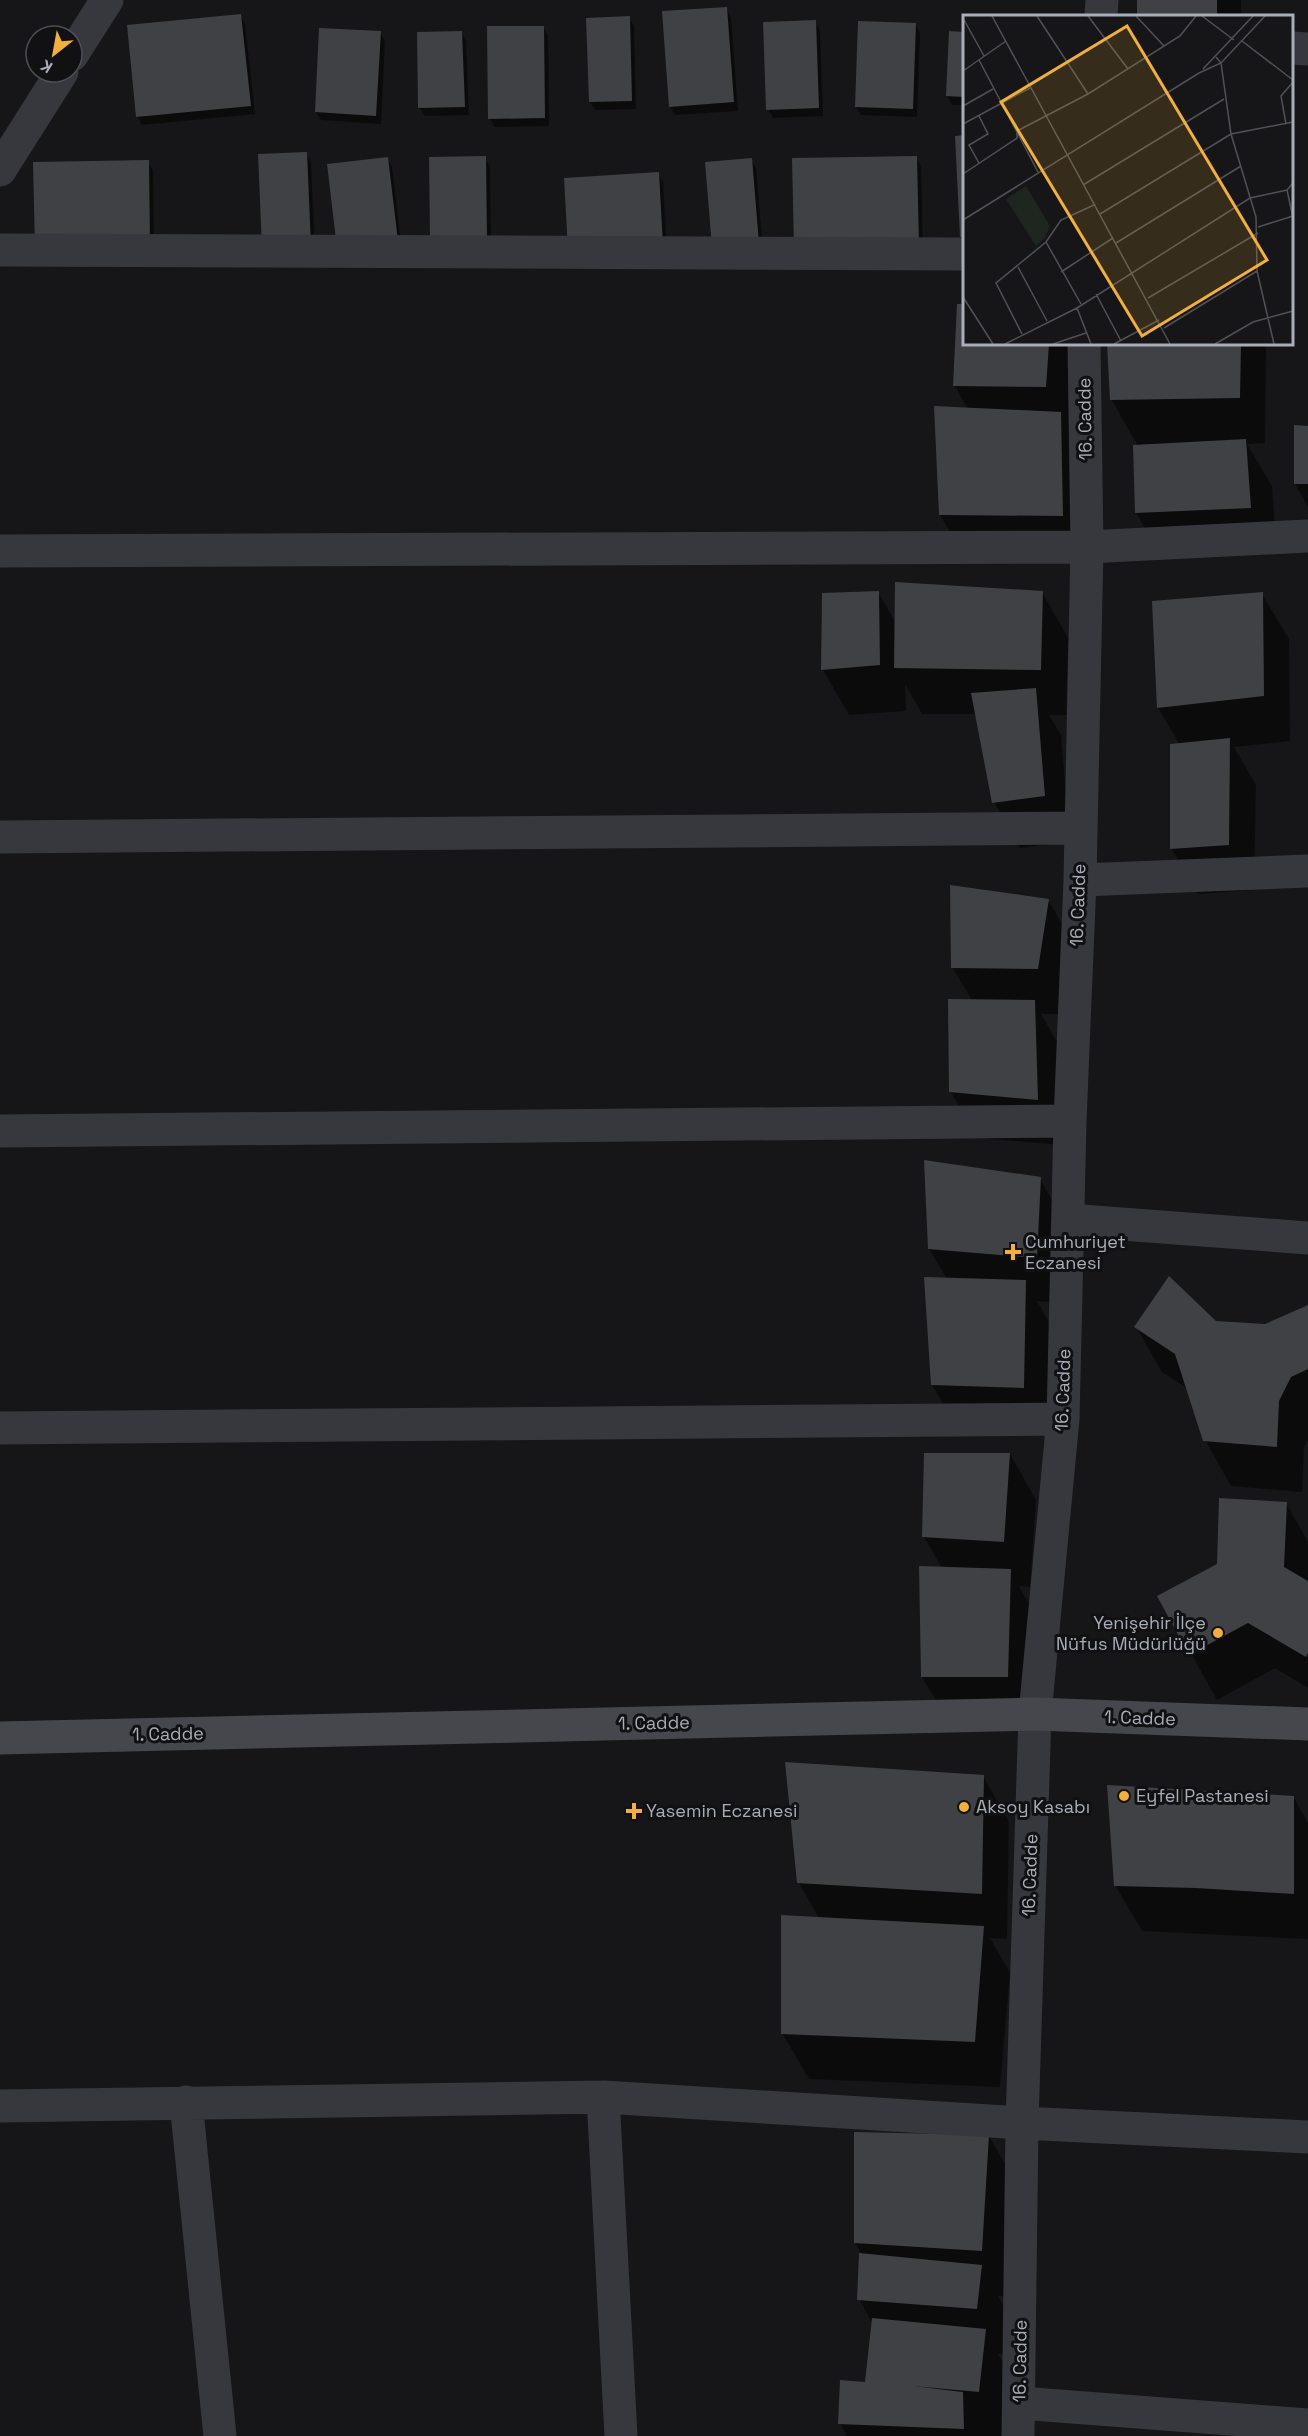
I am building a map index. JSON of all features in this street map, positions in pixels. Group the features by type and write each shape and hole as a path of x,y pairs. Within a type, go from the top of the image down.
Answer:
{"street":[{"path":"84,37 107,0"},
{"path":"1101,15 1102,0"},
{"path":"1293,48 1308,49"},
{"path":"0,170 54,84"},
{"path":"0,250 963,254"},
{"name":"16. Cadde","path":"1018,2436 1022,2123 1035,1714 1063,1419 1070,1121 1080,880 1087,547 1084,345"},
{"path":"0,551 1087,547 1308,536"},
{"path":"0,837 1080,828"},
{"path":"1080,880 1308,871"},
{"path":"0,1131 1070,1121"},
{"path":"1068,1220 1308,1238"},
{"path":"0,1428 1063,1419"},
{"name":"1. Cadde","path":"0,1738 1035,1714 1308,1724"},
{"path":"603,2097 621,2436"},
{"path":"0,2106 603,2097 1022,2123 1308,2137"},
{"path":"186,2102 220,2436"},
{"path":"1020,2403 1308,2425"}],"building":[{"path":"1137,0 1217,0 1217,15 1137,15"},
{"path":"727,7 734,102 669,107 662,11"},
{"path":"241,14 251,106 136,117 127,25"},
{"path":"630,16 632,101 589,102 586,18"},
{"path":"816,20 819,108 766,110 763,22"},
{"path":"858,21 916,23 913,109 855,107"},
{"path":"487,26 544,26 545,118 488,119"},
{"path":"319,28 381,31 376,116 315,112"},
{"path":"462,31 465,107 418,108 417,32"},
{"path":"949,31 963,32 963,97 946,96"},
{"path":"963,135 963,237 960,237 955,136"},
{"path":"307,152 311,246 262,248 258,154"},
{"path":"486,156 487,239 430,239 429,157"},
{"path":"917,156 919,245 794,248 792,158"},
{"path":"388,157 398,241 337,248 327,164"},
{"path":"752,158 759,243 712,247 705,162"},
{"path":"149,160 150,247 35,248 33,162"},
{"path":"659,172 663,245 568,250 564,178"},
{"path":"957,304 963,304 963,345 1049,345 1046,387 953,386"},
{"path":"1107,345 1241,345 1240,398 1110,400"},
{"path":"934,406 1061,412 1063,516 939,515"},
{"path":"1294,425 1308,426 1308,484 1294,484"},
{"path":"1246,439 1251,508 1135,513 1133,445"},
{"path":"895,582 1043,591 1041,670 894,668"},
{"path":"879,591 880,665 821,670 822,593"},
{"path":"1263,592 1264,696 1157,708 1152,601"},
{"path":"1036,688 1045,796 992,803 971,693"},
{"path":"1230,738 1229,845 1170,849 1170,744"},
{"path":"950,885 1049,899 1038,969 951,968"},
{"path":"948,999 1035,1000 1038,1100 949,1092"},
{"path":"924,1160 1041,1177 1037,1258 928,1249"},
{"path":"1169,1276 1216,1321 1265,1324 1308,1305 1308,1369 1291,1377 1279,1401 1277,1447 1203,1441 1175,1354 1134,1327"},
{"path":"924,1277 1026,1280 1024,1388 931,1385"},
{"path":"924,1453 1010,1453 1004,1542 922,1537"},
{"path":"1219,1498 1287,1502 1284,1567 1308,1581 1308,1653 1306,1657 1248,1623 1189,1655 1157,1596 1217,1564"},
{"path":"919,1566 1011,1569 1008,1677 921,1677"},
{"path":"785,1762 984,1775 982,1894 797,1883"},
{"path":"1107,1785 1294,1796 1294,1894 1114,1886"},
{"path":"781,1915 984,1926 975,2042 781,2034"},
{"path":"854,2132 989,2135 982,2251 854,2243"},
{"path":"859,2253 982,2265 977,2309 857,2300"},
{"path":"872,2318 986,2329 979,2392 913,2386 963,2392 964,2429 838,2424 840,2380 865,2382"}],"place":[{"name":"Cumhuriyet Eczanesi","path":"1013,1252"},
{"name":"Yenişehir İlçe Nüfus Müdürlüğü","path":"1218,1633"},
{"name":"Eyfel Pastanesi","path":"1124,1796"},
{"name":"Aksoy Kasabı","path":"964,1807"},
{"name":"Yasemin Eczanesi","path":"634,1811"}]}
